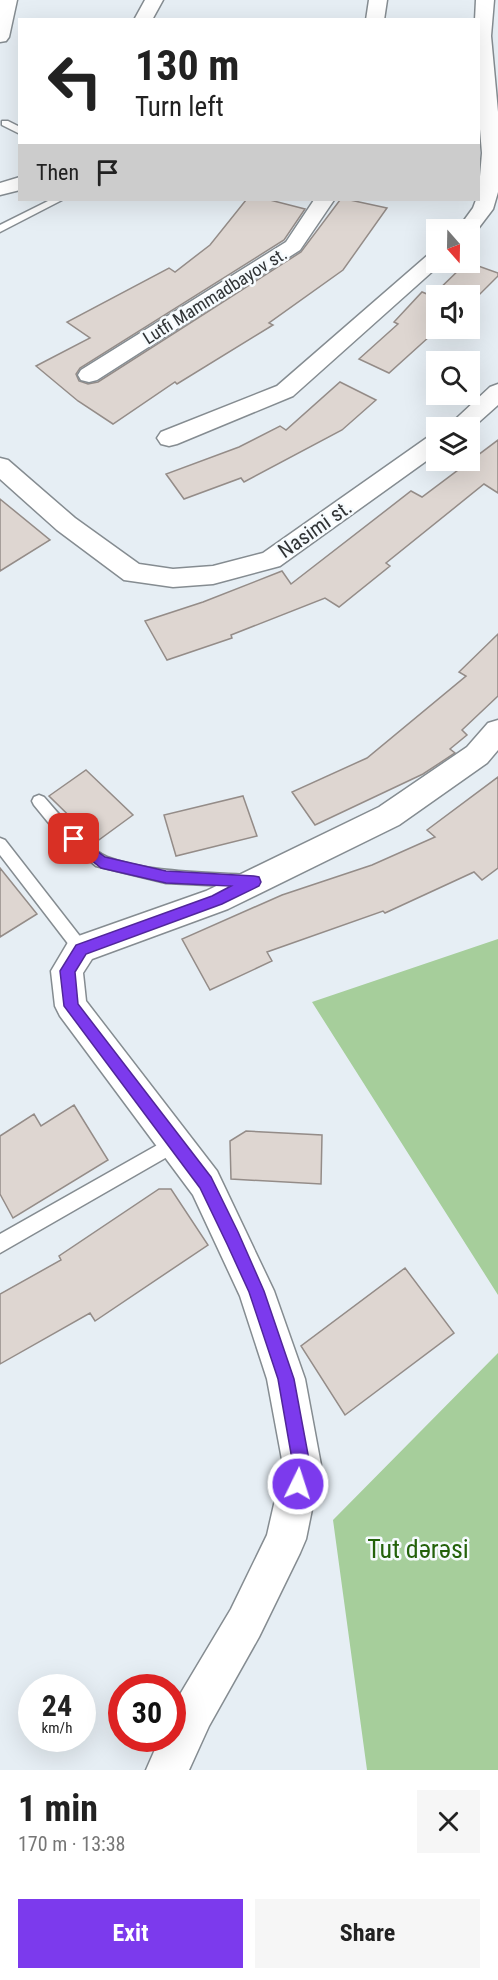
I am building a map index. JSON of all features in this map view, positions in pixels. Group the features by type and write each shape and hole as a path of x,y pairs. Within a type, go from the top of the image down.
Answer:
{"street":[{"path":"0,37 8,0"},
{"path":"145,18 154,0"},
{"path":"375,18 378,0"},
{"path":"475,219 483,209 490,185 492,153 482,36 485,0"},
{"path":"0,189 18,184"},
{"name":"Lutfi Mammadbayov st.","path":"89,375 293,246 323,201"},
{"path":"169,438 285,391 426,267"},
{"path":"470,417 498,392"},
{"name":"Nasimi st.","path":"0,466 66,524 133,573 173,578 213,575 271,560 426,450"},
{"path":"167,1770 194,1711 245,1623 286,1539 302,1465 286,1379 256,1291 205,1182 71,1006 67,971 81,949 217,900 389,816 477,755 498,731"}],"lane":[{"path":"5,123 18,130"},
{"path":"0,229 55,201"},
{"path":"39,801 61,828 101,862 166,877 254,882"},
{"path":"0,844 81,949"},
{"path":"0,1244 175,1143"}],"green space":[{"path":"498,939 498,1295 312,1002"},
{"name":"Tut dərəsi","path":"498,1353 498,1770 367,1770 333,1520"}],"building":[{"path":"245,201 274,201 305,209 284,240 80,368 76,374 79,381 88,384 98,382 301,252 339,201 355,201 387,208 343,270 269,323 273,325 177,384 175,382 113,424 78,401 36,366 90,338 67,322 169,268 175,272 210,245"},
{"path":"480,267 498,273 498,276 480,294 480,285 443,285 456,273 480,273"},
{"path":"422,292 426,294 427,339 389,373 359,359 398,324 394,322"},
{"path":"340,382 376,400 342,430 244,482 241,478 184,499 166,474 239,447 280,426 286,430"},
{"path":"498,440 498,493 484,484 386,563 390,566 339,607 325,598 231,635 232,638 167,660 145,621 203,602 282,571 291,584 411,491 422,497 457,471 480,471 480,454"},
{"path":"0,499 50,540 0,571"},
{"path":"498,634 498,696 462,730 467,735 450,749 455,753 423,774 315,825 292,792 367,758 466,676 459,672"},
{"path":"86,770 133,815 96,842 49,796"},
{"path":"498,777 498,868 482,880 474,872 385,913 383,911 267,952 272,961 210,990 182,939 282,895 372,865 435,837 427,830"},
{"path":"243,796 257,836 176,856 164,815"},
{"path":"0,868 37,914 0,937"},
{"path":"74,1105 108,1160 13,1218 0,1194 0,1136 34,1114 41,1126"},
{"path":"246,1131 322,1135 321,1184 231,1179 230,1141"},
{"path":"159,1189 171,1189 208,1245 95,1321 90,1313 0,1364 0,1294 61,1260 59,1256"},
{"path":"405,1268 454,1333 345,1415 301,1346"}],"route":[{"path":"74,839 101,862 166,877 254,882 217,900 81,949 67,971 71,1006 205,1182 233,1238 256,1291 286,1379 302,1465 298,1484"}]}
